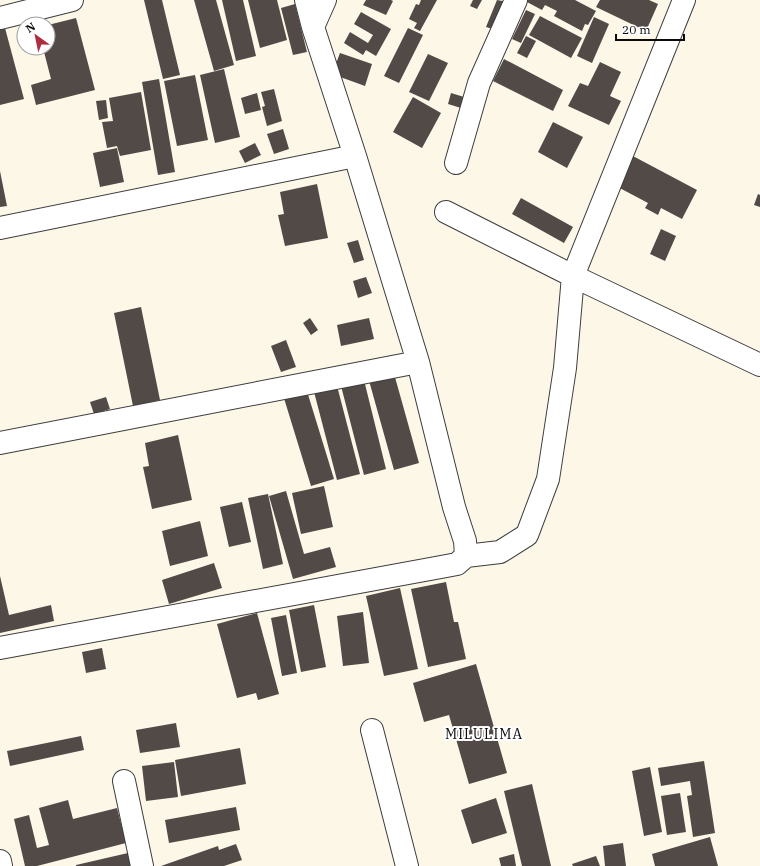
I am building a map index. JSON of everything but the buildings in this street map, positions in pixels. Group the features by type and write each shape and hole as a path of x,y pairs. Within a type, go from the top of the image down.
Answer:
{"street":[{"path":"0,18 72,0"},
{"path":"306,0 313,27 355,156 418,362 454,506 465,541 466,556"},
{"path":"313,27 324,0"},
{"path":"456,163 479,83 516,0"},
{"path":"0,648 457,564 466,556 500,552 527,535 548,479 565,368 572,276 684,0"},
{"path":"0,228 355,156"},
{"path":"446,212 572,276 760,365"},
{"path":"0,442 418,362"},
{"path":"372,730 407,866"},
{"path":"124,781 142,866"},
{"path":"0,861 1,866"}],"district":[{"name":"MILULIMA","path":"484,734"}]}
